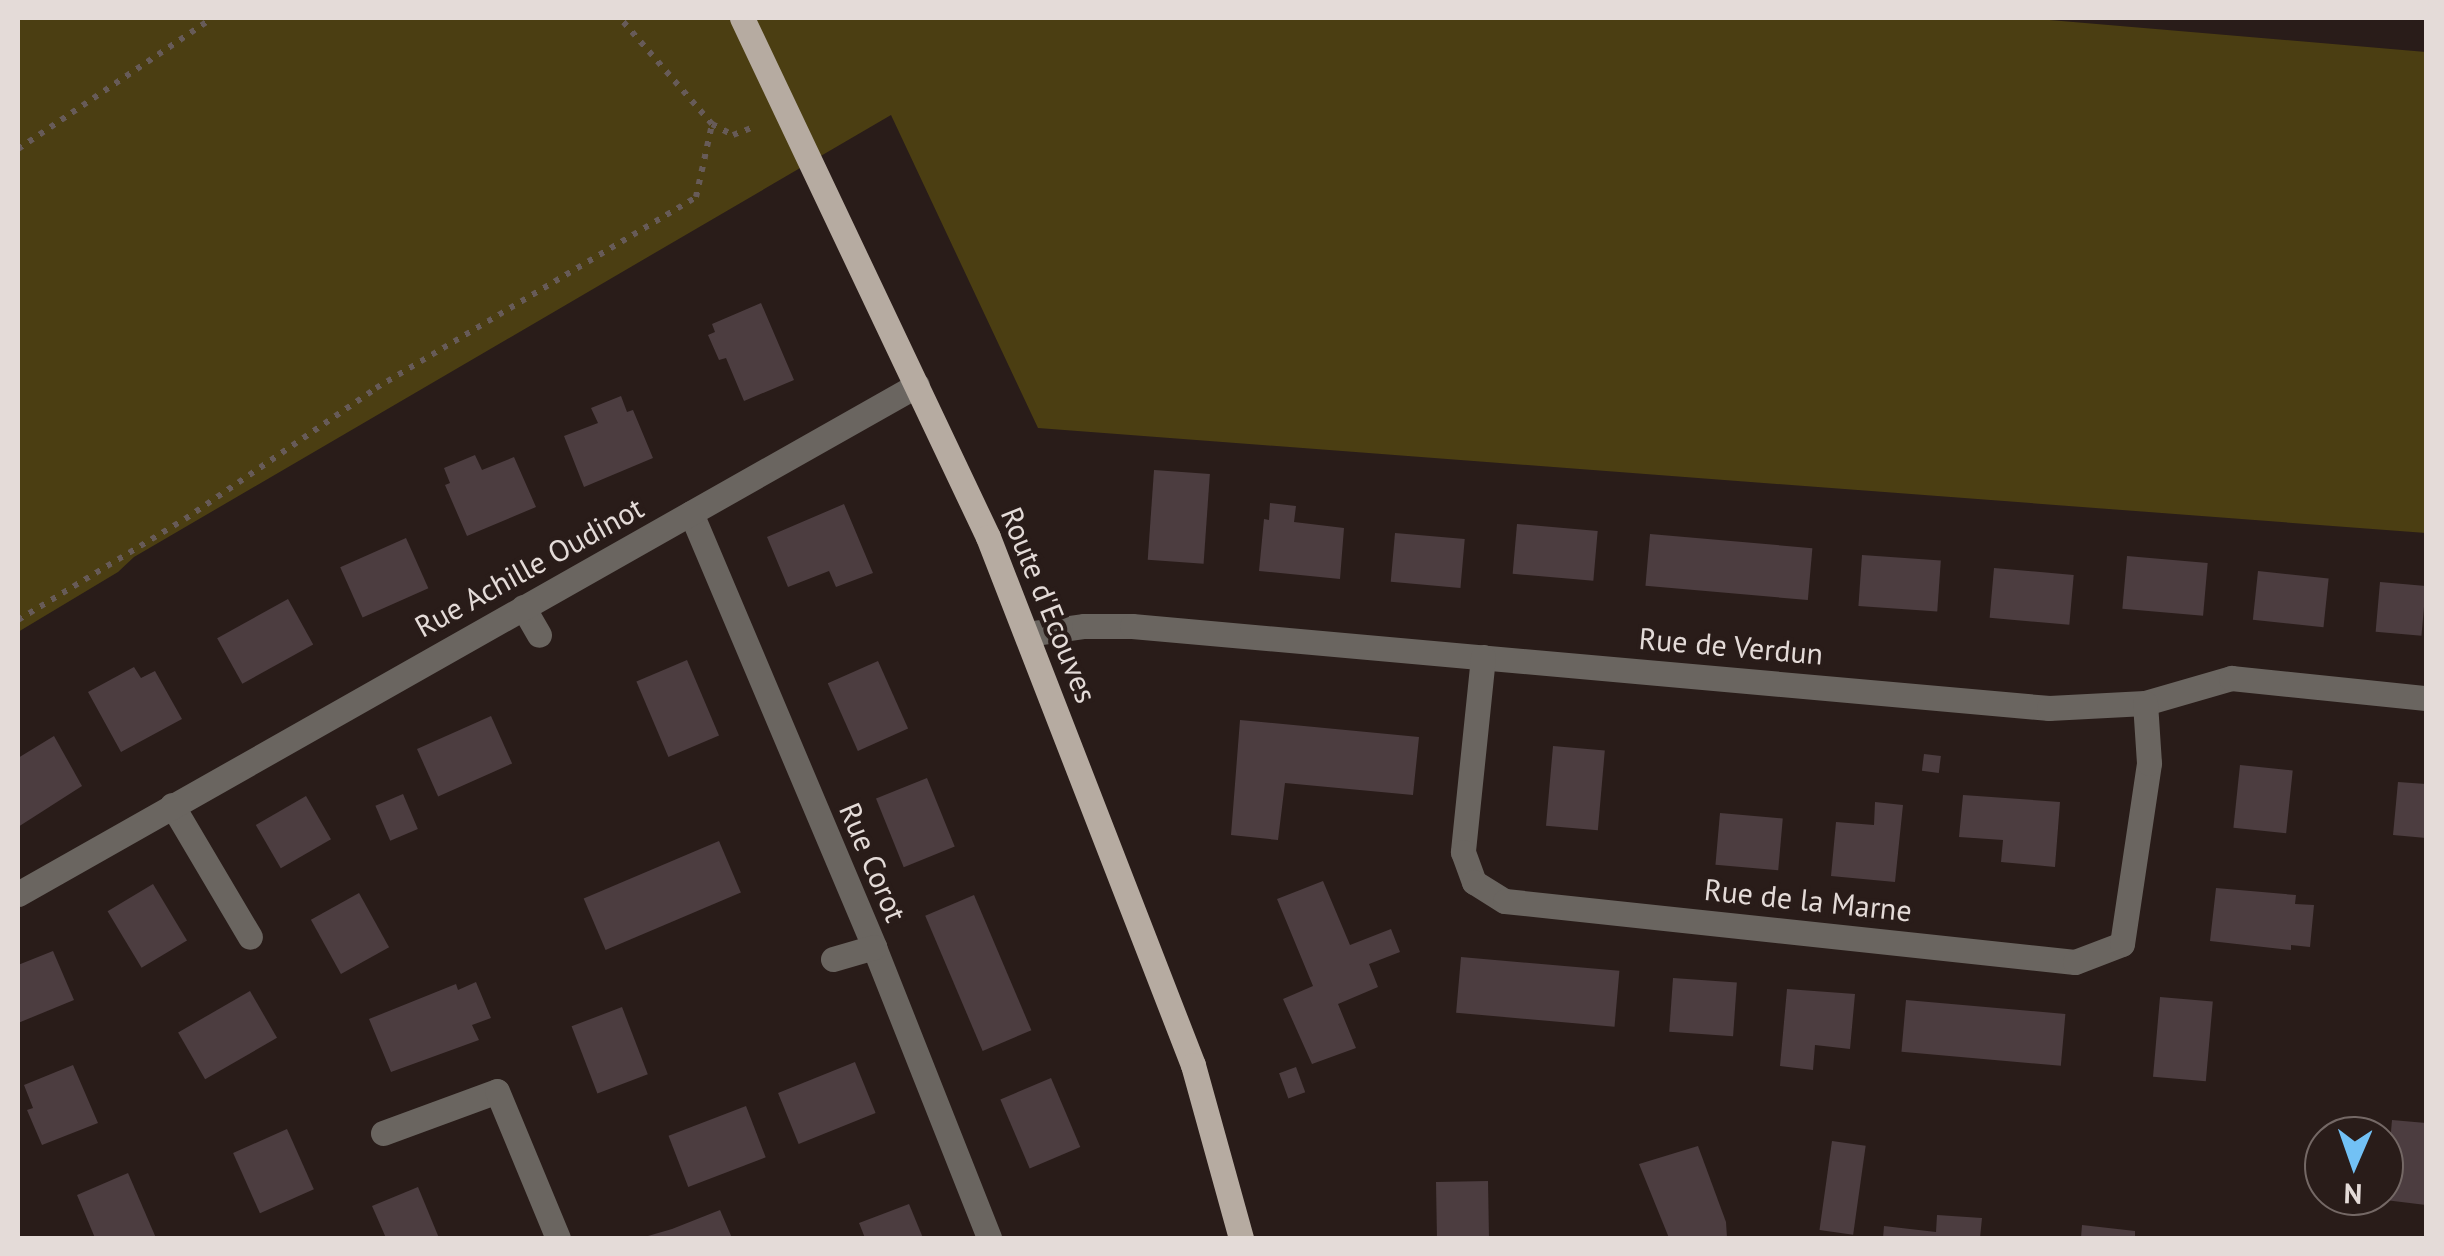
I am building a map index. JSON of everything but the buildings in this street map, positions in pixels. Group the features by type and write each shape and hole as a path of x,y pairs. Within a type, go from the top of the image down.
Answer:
{"main road":[{"name":"Route d'Ecouves","path":"742,18 988,537 1194,1065 1241,1238"}],"street":[{"name":"Rue Achille Oudinot","path":"18,894 917,384"},
{"name":"Rue Corot","path":"691,514 874,947 989,1238"},
{"path":"523,608 539,635"},
{"name":"Rue de Verdun","path":"1027,634 1084,626 1132,626 2049,708 2145,703 2231,678 2426,698"},
{"name":"Rue de la Marne","path":"1483,657 1462,852 1474,882 1505,901 2076,962 2122,944 2149,763 2145,703"},
{"path":"172,804 250,938"},
{"path":"833,958 874,947"},
{"path":"382,1133 497,1091 558,1238"}],"path":[{"path":"18,149 212,18"},
{"path":"620,18 712,124 733,135 787,108"},
{"path":"18,620 185,520 376,388 696,197 712,124"}],"shaded area":[{"path":"18,18 2026,18 2426,52 2426,533 1038,428 891,115 134,557 118,572 18,632"}]}
